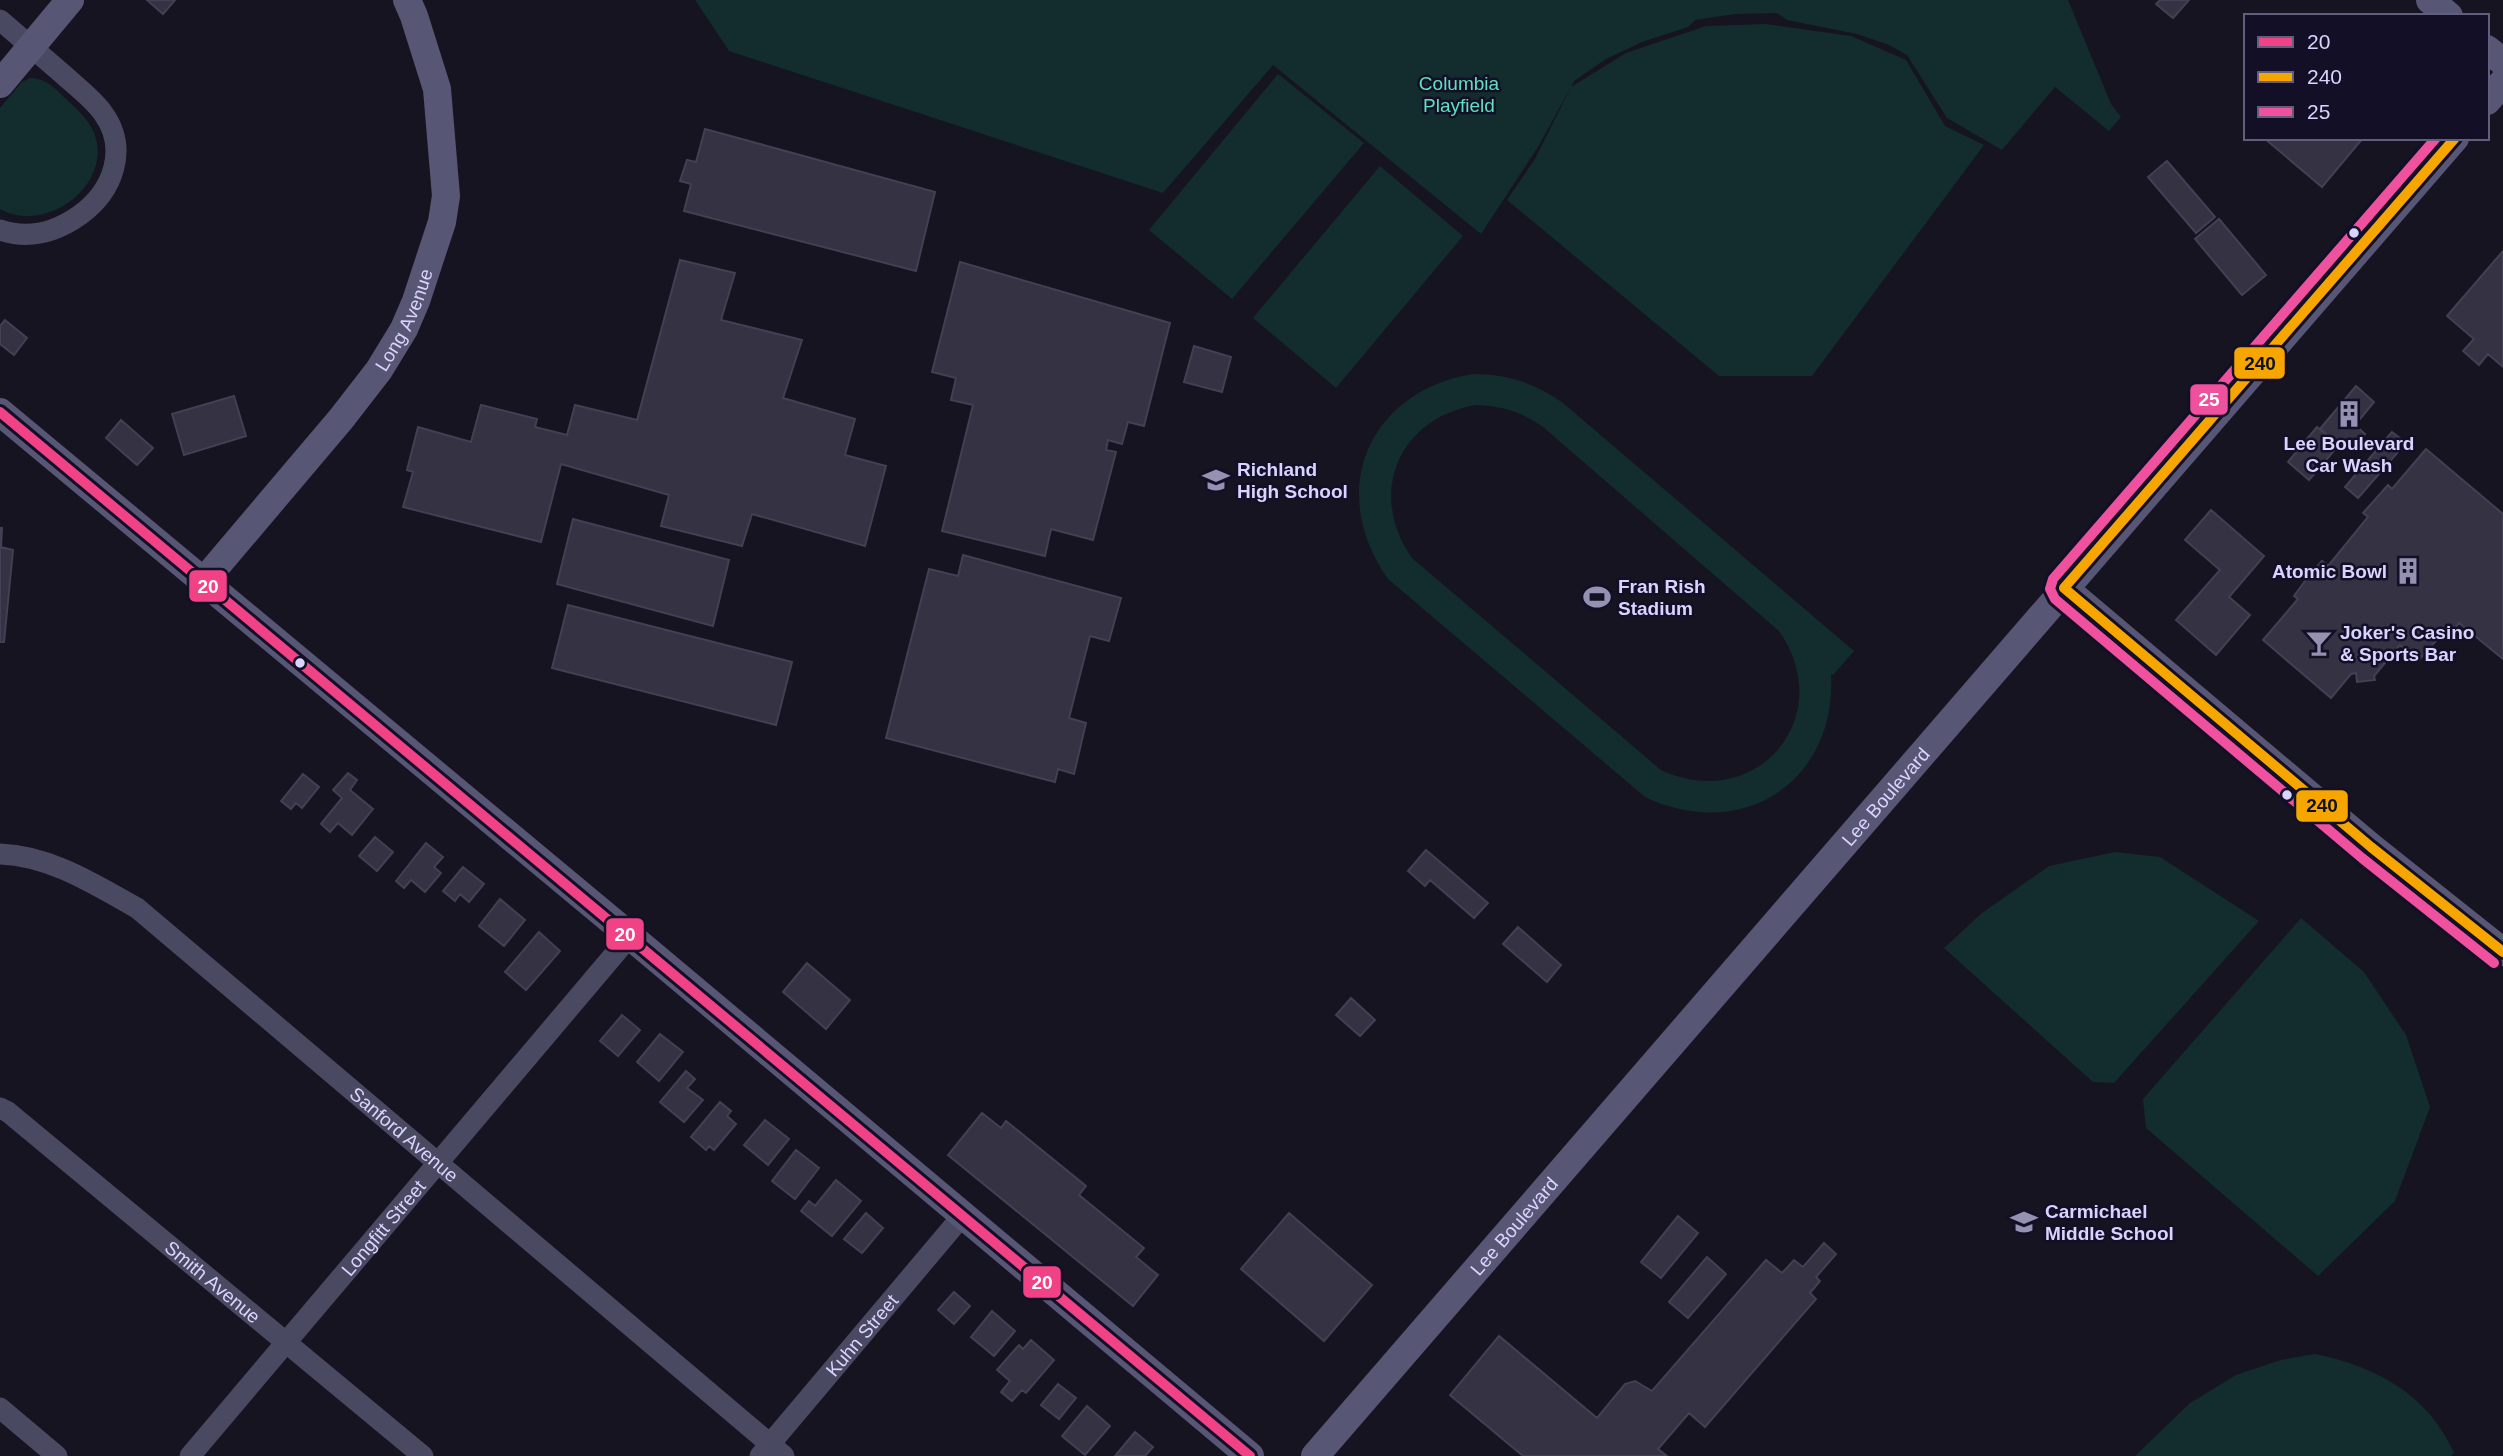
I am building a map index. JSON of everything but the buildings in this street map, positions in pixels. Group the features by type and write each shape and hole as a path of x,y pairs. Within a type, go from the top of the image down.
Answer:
{"street":[{"path":"0,84 70,0"},
{"name":"Long Avenue","path":"203,582 379,370 404,329 420,290 442,222 446,196 445,169 437,89 407,0"},
{"path":"2430,0 2447,14"},
{"path":"0,20 104,113 112,128 116,146 116,163 110,182 92,206 54,230 16,235 0,230"},
{"path":"2489,51 2503,62"},
{"path":"2489,99 2503,82"},
{"name":"Lee Boulevard","path":"1315,1456 2453,140"},
{"path":"0,412 631,936 1250,1456"},
{"path":"2064,588 2371,847 2503,953"},
{"name":"Sanford Avenue","path":"0,854 14,854 73,871 137,908 771,1452"},
{"name":"Longfitt Street","path":"190,1456 631,936"},
{"name":"Smith Avenue","path":"0,1108 423,1456"},
{"name":"Kuhn Street","path":"771,1452 964,1215"},
{"path":"0,1408 57,1456"}],"green space":[{"name":"Columbia Playfield","path":"695,0 2068,0 2111,104 2121,117 2109,131 2055,87 2002,150 1947,118 1907,55 1889,45 1857,34 1787,20 1777,13 1735,14 1695,20 1688,27 1642,42 1606,59 1574,81 1538,147 1481,234 1273,65 1163,193 729,51"},
{"path":"1766,24 1851,36 1906,60 1945,126 1984,145 1812,376 1719,376 1507,200 1535,159 1571,87 1626,53 1706,26"},
{"path":"1278,74 1364,143 1232,299 1149,230"},
{"path":"30,78 50,84 76,108 89,124 97,143 97,161 81,192 51,212 34,216 17,215 0,209 0,108 22,82"},
{"path":"1380,166 1463,236 1336,388 1253,318"},
{"path":"1473,374 1486,374 1521,381 1553,396 1854,651 1833,675 1831,674 1829,712 1818,745 1800,773 1777,793 1748,807 1716,812 1681,809 1645,797 1388,579 1370,546 1360,513 1360,480 1368,450 1384,423 1407,401 1437,384","holes":["1476,405 1503,408 1543,427 1779,631 1795,663 1799,695 1793,724 1778,749 1756,768 1728,779 1696,780 1661,770 1412,558 1399,534 1392,509 1392,485 1398,462 1410,442 1427,425 1449,413"]},
{"path":"2115,852 2160,857 2259,921 2114,1083 2093,1082 1944,948 1982,913 2049,866"},
{"path":"2301,918 2364,972 2406,1035 2430,1107 2395,1201 2318,1276 2146,1128 2143,1099"},
{"path":"2315,1354 2358,1366 2397,1386 2430,1414 2454,1453 2451,1456 2135,1456 2190,1403 2236,1375 2281,1360"}],"transit line":[{"name":"25","path":"2434,140 2053,579 2050,589 2055,599 2362,858 2494,963"},
{"name":"240","path":"2064,588 2453,140"},
{"name":"20","path":"0,412 1250,1456"},
{"name":"240","path":"2064,588 2371,847 2503,952"}],"place":[{"name":"Lee Boulevard Car Wash","path":"2349,414"},
{"name":"Richland High School","path":"1216,480"},
{"name":"Atomic Bowl","path":"2408,571"},
{"name":"Fran Rish Stadium","path":"1597,597"},
{"name":"Joker's Casino & Sports Bar","path":"2319,643"},
{"name":"Carmichael Middle School","path":"2024,1222"}]}
